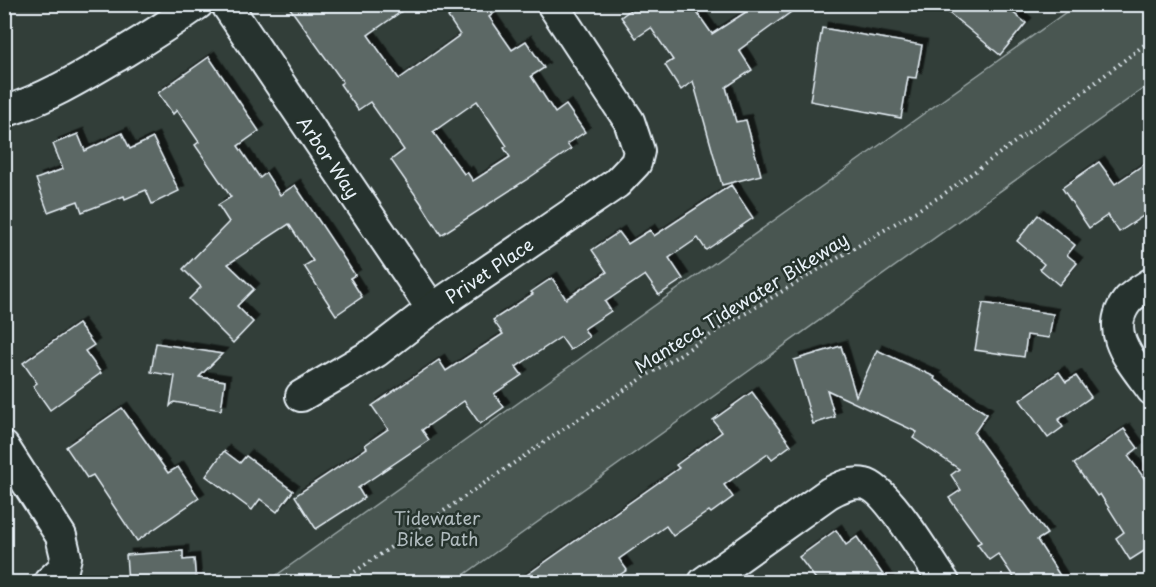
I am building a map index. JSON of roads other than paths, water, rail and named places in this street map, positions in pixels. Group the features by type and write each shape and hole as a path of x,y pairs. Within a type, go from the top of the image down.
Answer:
{"street":[{"path":"4,112 23,106 76,81 198,4"},
{"name":"Arbor Way","path":"226,4 432,309"},
{"name":"Privet Place","path":"301,396 376,352 432,309 617,183 636,163 639,151 629,121 552,4"},
{"path":"1152,283 1129,299 1119,314 1117,322 1120,344 1152,390"},
{"path":"4,447 61,536 66,557 63,569 49,582"},
{"path":"704,582 829,493 844,485 865,484 876,488 892,504 944,582"}],"park label":[{"name":"Tidewater Bike Path","path":"437,527"}]}
